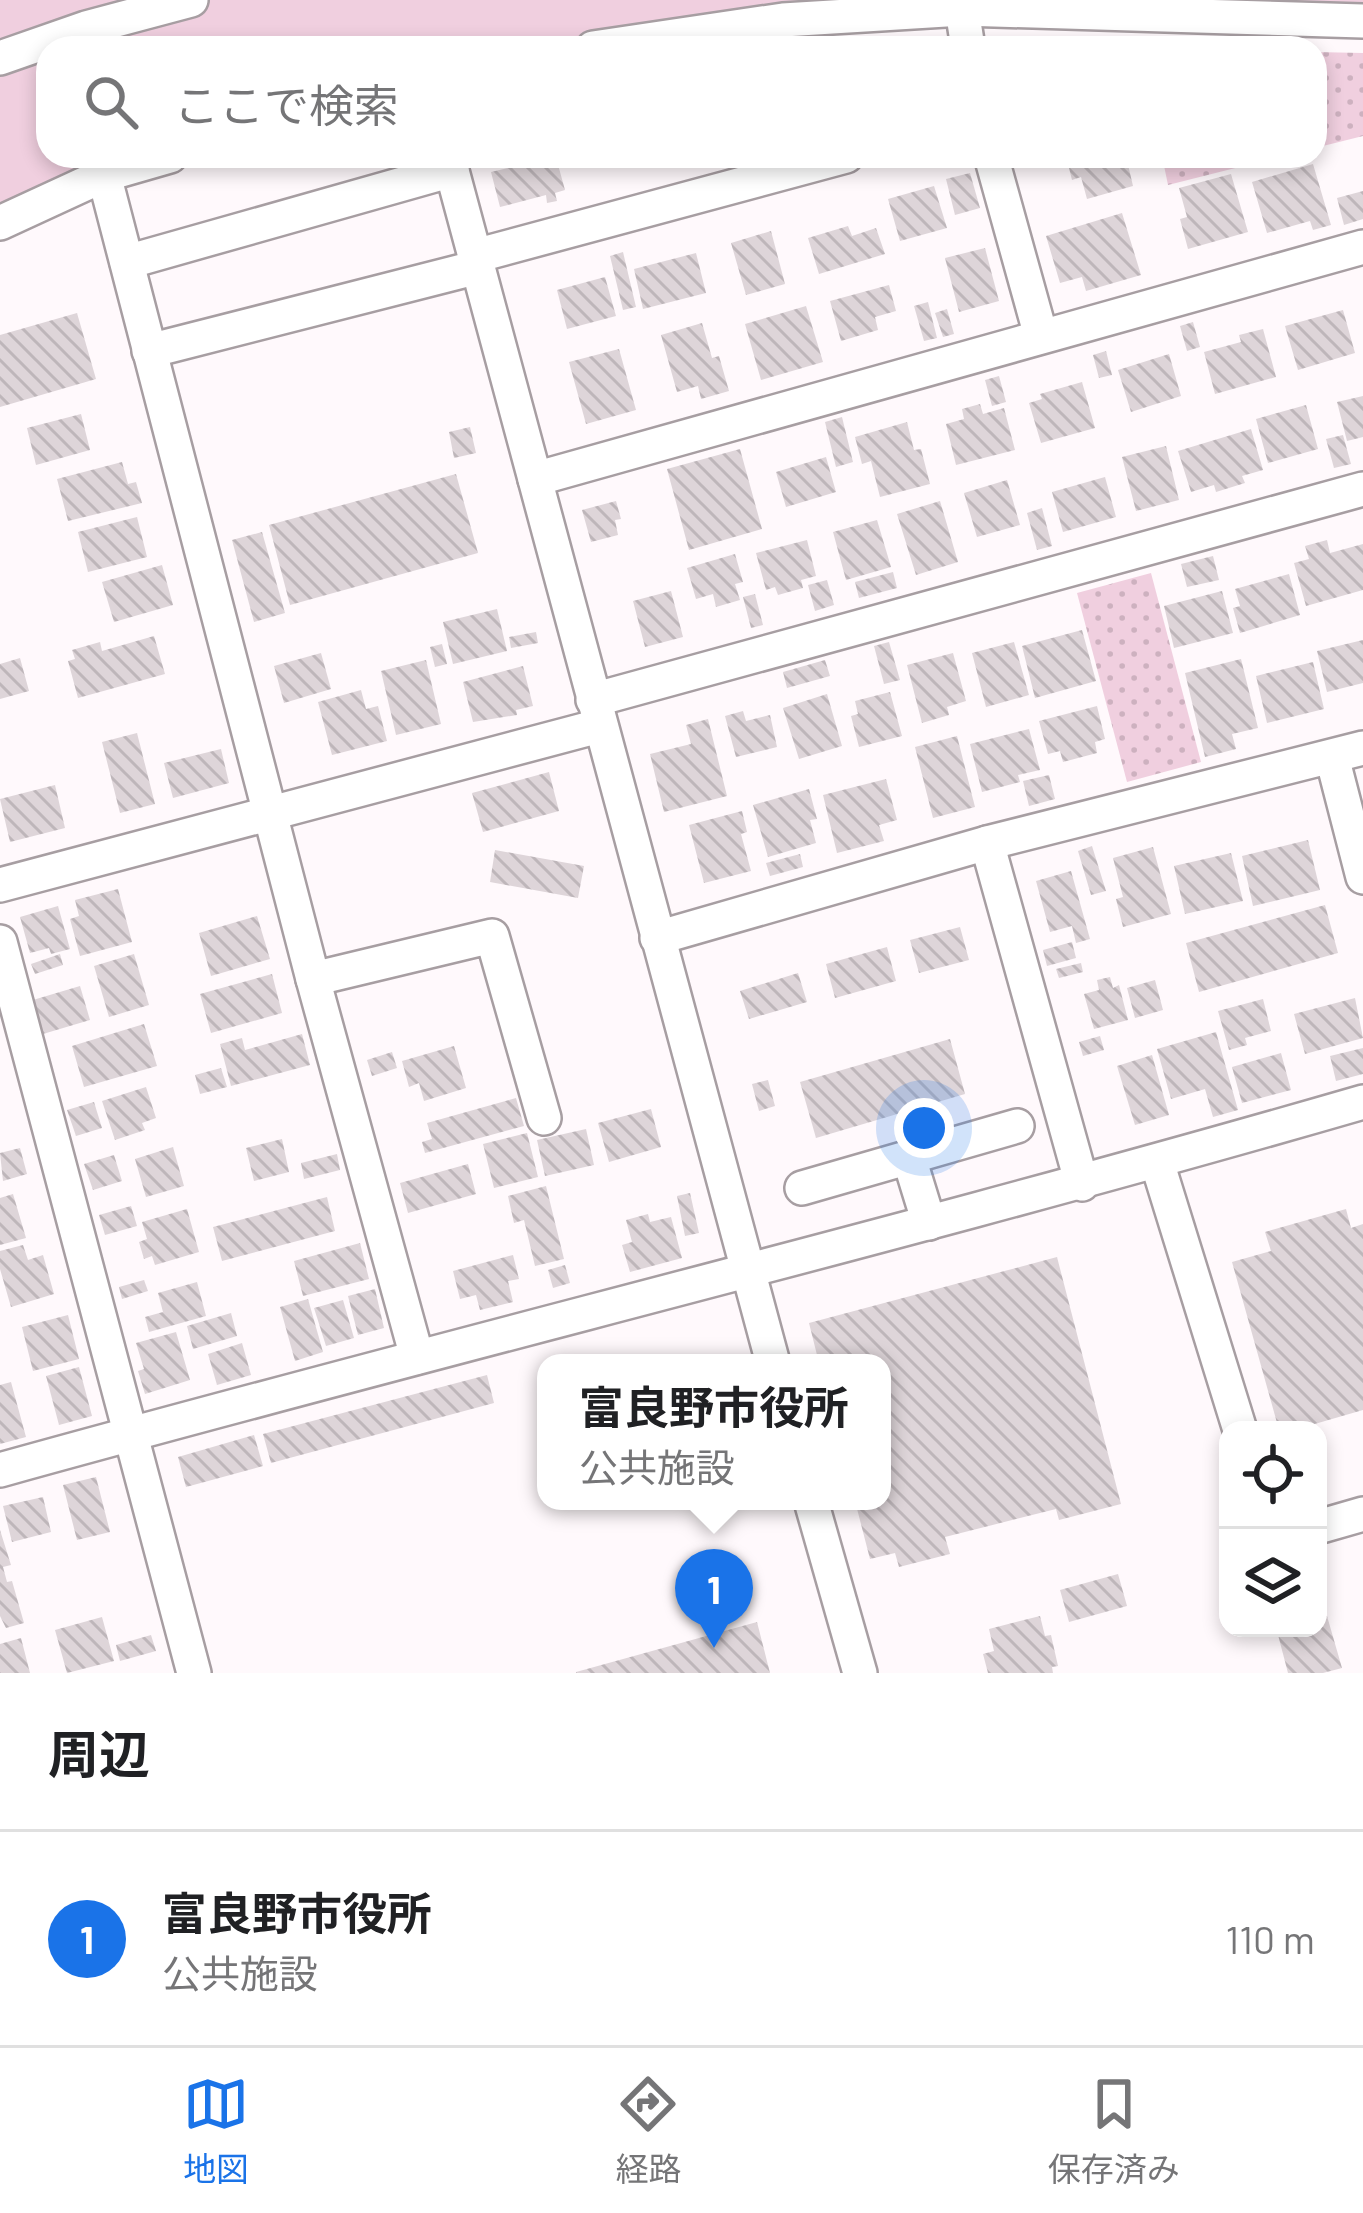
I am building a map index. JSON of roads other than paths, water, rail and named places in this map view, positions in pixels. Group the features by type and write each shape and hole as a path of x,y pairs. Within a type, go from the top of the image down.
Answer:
{"street":[{"path":"63,36 191,0"},
{"path":"675,36 784,20 962,9 1363,21"},
{"path":"962,9 966,36"},
{"path":"0,58 36,45"},
{"path":"0,223 128,168"},
{"path":"127,262 434,168"},
{"path":"451,168 770,1354"},
{"path":"149,351 804,168"},
{"path":"994,168 1041,336"},
{"path":"104,175 313,979 417,1357"},
{"path":"535,479 1363,247"},
{"path":"0,885 272,815 596,712 1363,489"},
{"path":"657,938 987,843 1347,752 1363,877"},
{"path":"987,843 1082,1184"},
{"path":"313,979 492,936 544,1118"},
{"path":"0,942 194,1673"},
{"path":"0,1470 1082,1184 1363,1102"},
{"path":"802,1188 1017,1126"},
{"path":"909,1157 929,1223"},
{"path":"1157,1162 1237,1421"},
{"path":"814,1510 860,1673"},
{"path":"1327,1524 1363,1514"}],"place":[{"name":"富良野市役所","path":"714,1648"}]}
